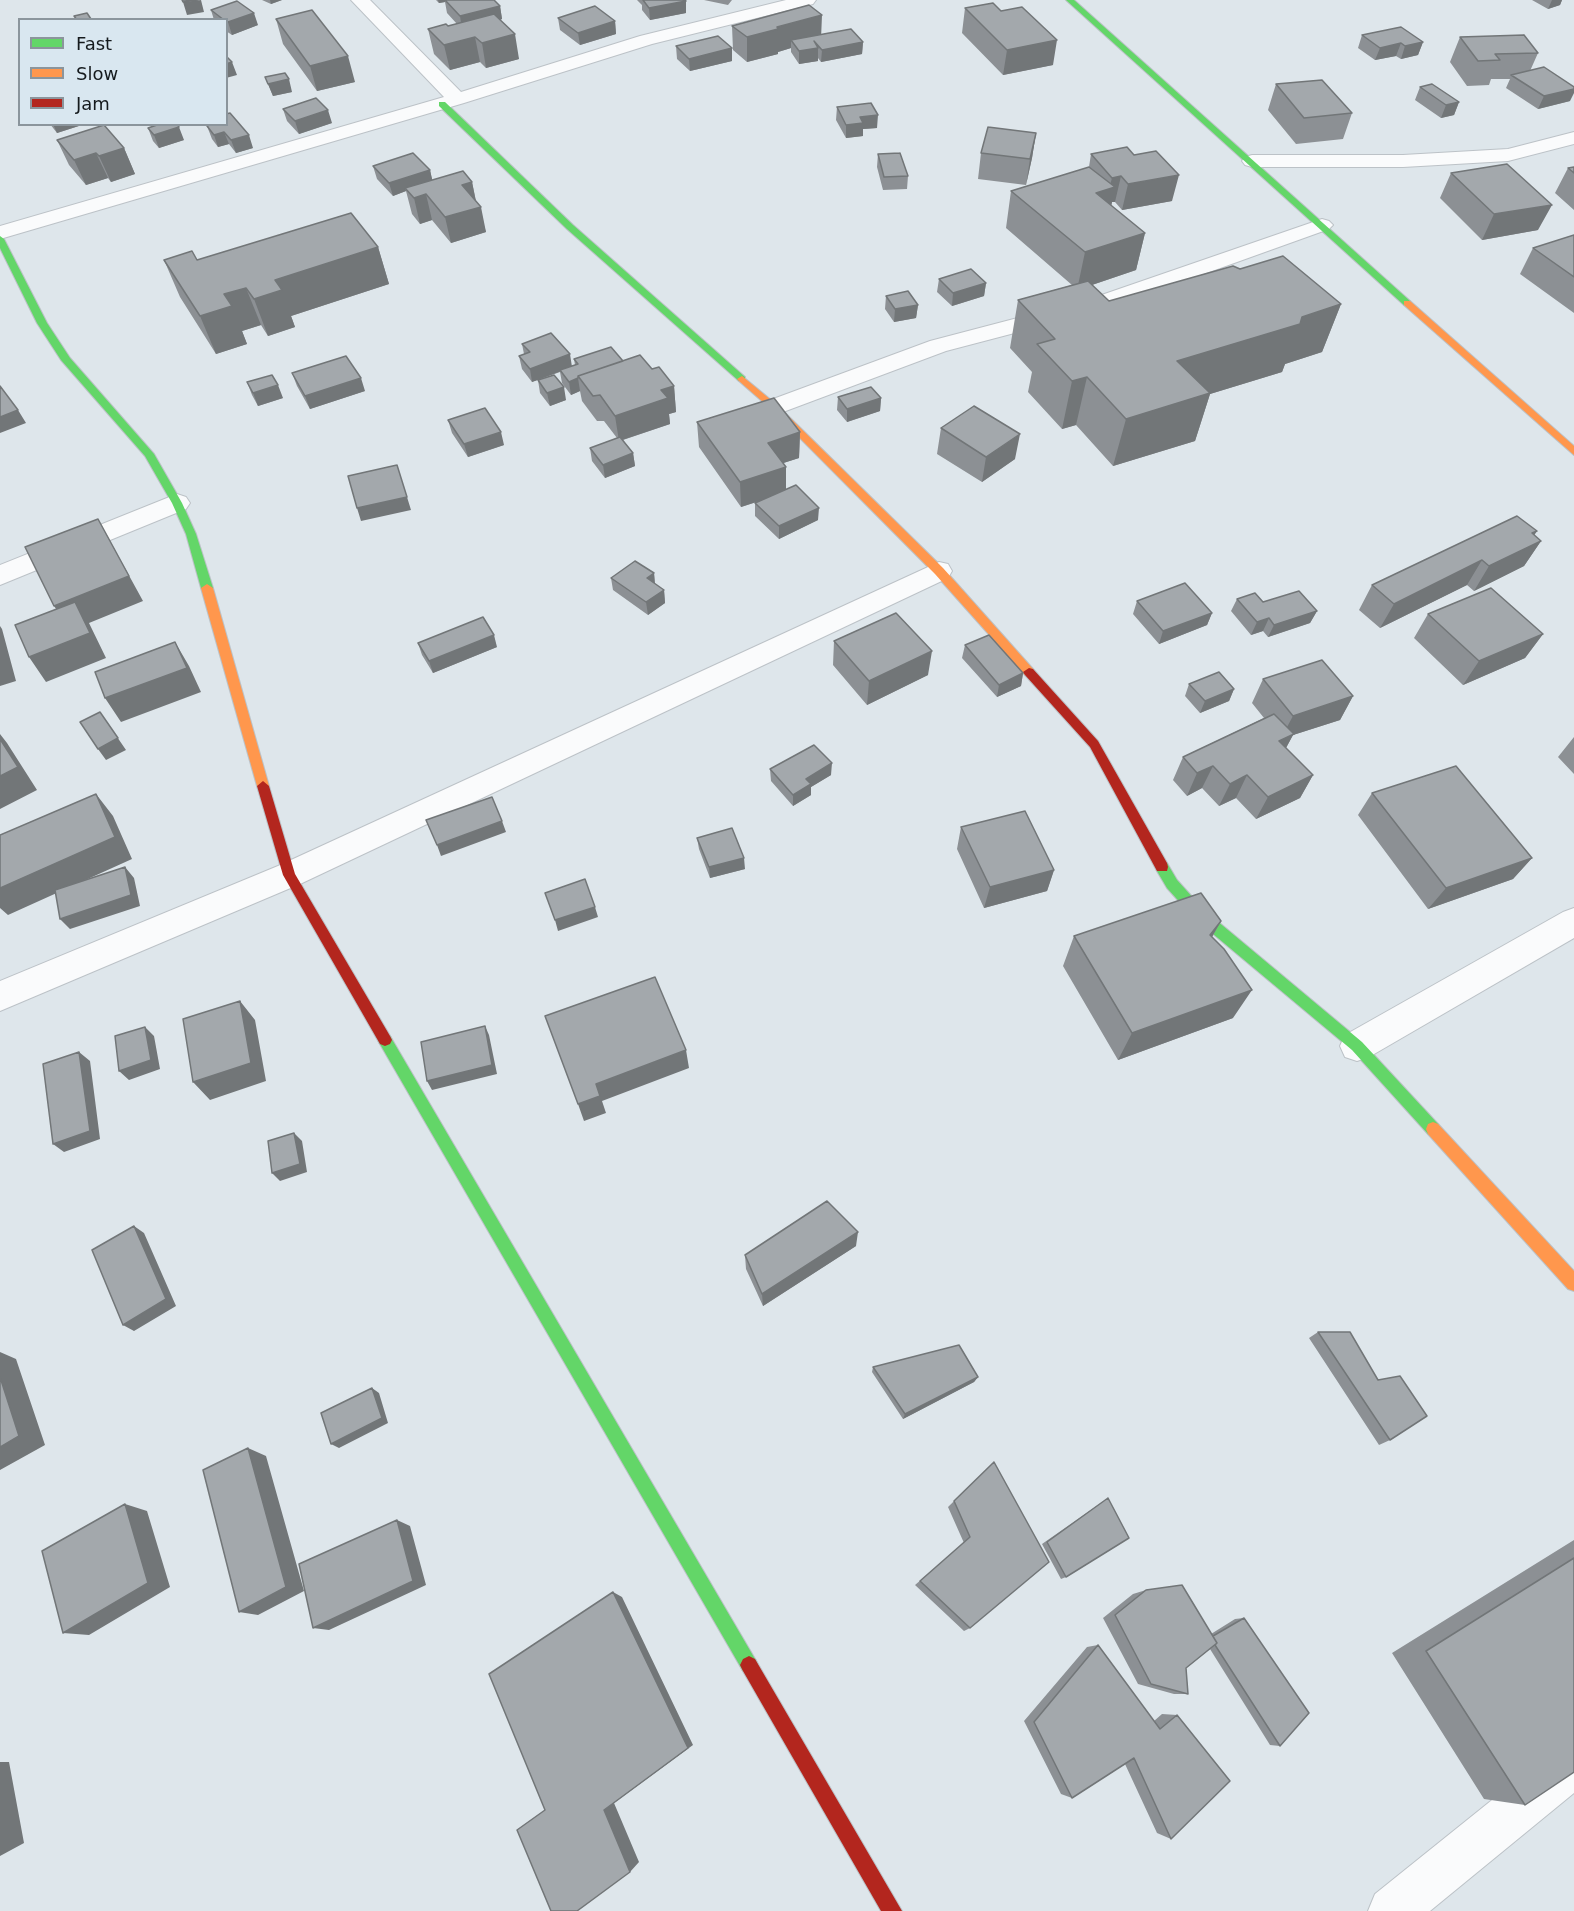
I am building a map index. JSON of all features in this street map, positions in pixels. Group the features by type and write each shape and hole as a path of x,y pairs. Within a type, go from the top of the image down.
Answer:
{"main road":[{"path":"1070,0 1574,452"},
{"path":"450,102 570,227 774,407 939,571 1094,744 1172,884 1199,914 1357,1046 1574,1283"},
{"path":"0,239 42,323 66,360 149,454 177,503 191,534 289,875 891,1911"}],"street":[{"path":"360,0 450,102"},
{"path":"0,233 450,102 646,40 807,0"},
{"path":"1252,161 1403,161 1496,156 1543,148 1574,138"},
{"path":"774,407 938,346 1098,303 1322,225"},
{"path":"0,576 177,503"},
{"path":"0,996 289,875 939,571"},
{"path":"1357,1046 1574,922"},
{"path":"1392,1911 1574,1763"}],"building":[{"path":"445,0 494,0 500,6 460,16"},
{"path":"643,0 685,0 686,1 649,8"},
{"path":"237,1 254,13 228,22 228,18 221,18 211,10"},
{"path":"993,3 1001,11 1022,7 1057,40 1007,50 965,8"},
{"path":"809,5 822,15 747,37 732,26"},
{"path":"595,6 615,21 578,33 558,18"},
{"path":"312,10 348,56 310,66 276,19"},
{"path":"87,13 90,18 76,18 74,16"},
{"path":"494,14 515,34 482,43 475,37 444,45 428,29 446,24 448,26"},
{"path":"1401,27 1423,42 1405,46 1401,43 1380,48 1362,35"},
{"path":"851,29 863,42 822,50 814,41 818,48 799,51 791,40"},
{"path":"1524,35 1538,53 1495,54 1500,60 1478,61 1460,37"},
{"path":"718,36 732,48 689,59 676,46"},
{"path":"1544,67 1574,89 1544,96 1511,75"},
{"path":"285,73 289,79 268,84 265,77"},
{"path":"1322,80 1352,113 1304,118 1276,84"},
{"path":"1432,84 1459,102 1446,105 1420,87"},
{"path":"316,98 328,110 295,121 283,109"},
{"path":"871,103 878,115 860,117 863,123 846,125 837,107"},
{"path":"228,114 249,135 231,140 224,132 214,135 207,126 228,126"},
{"path":"105,126 124,148 99,156 96,153 74,160 57,140"},
{"path":"154,126 179,127 154,135 148,128"},
{"path":"988,127 1036,133 1030,159 981,153"},
{"path":"1127,147 1134,155 1156,151 1179,175 1128,184 1121,176 1112,178 1091,154"},
{"path":"413,153 430,170 389,183 373,166"},
{"path":"900,153 908,176 884,177 878,154"},
{"path":"1507,164 1552,205 1494,214 1451,173"},
{"path":"1089,167 1115,187 1096,193 1145,233 1085,252 1011,191"},
{"path":"463,171 472,182 462,185 481,207 445,217 426,194 414,198 405,188"},
{"path":"351,213 378,247 275,280 282,290 254,299 246,288 224,294 232,306 200,316 164,260 192,251 197,260"},
{"path":"1574,235 1574,277 1533,248"},
{"path":"1283,256 1341,304 1302,317 1300,324 1177,361 1210,393 1126,419 1087,377 1072,381 1037,344 1055,339 1018,300 1088,281 1109,301 1233,266 1240,269"},
{"path":"971,269 986,283 953,293 939,279"},
{"path":"908,291 918,305 895,309 886,296"},
{"path":"551,333 570,354 530,369 519,356 530,352 522,344"},
{"path":"611,347 623,361 578,376 569,382 560,370 578,364 574,359"},
{"path":"640,355 652,369 659,367 674,386 661,390 668,398 615,416 600,395 593,396 578,376"},
{"path":"346,356 361,378 305,396 292,373"},
{"path":"272,375 278,385 253,393 247,382"},
{"path":"554,375 564,387 547,393 538,380"},
{"path":"0,386 18,410 0,417"},
{"path":"871,387 881,398 847,409 838,397"},
{"path":"774,398 800,432 768,443 786,467 740,482 697,422"},
{"path":"974,406 1020,434 986,457 941,428"},
{"path":"485,408 501,432 464,444 448,420"},
{"path":"620,437 633,453 603,465 590,448"},
{"path":"397,465 407,497 357,508 348,476"},
{"path":"796,485 819,508 779,526 755,503"},
{"path":"1517,516 1537,531 1532,533 1541,541 1489,566 1482,560 1394,604 1372,585"},
{"path":"98,519 129,576 54,606 25,547"},
{"path":"635,561 654,573 647,578 664,590 646,602 611,578"},
{"path":"1185,583 1212,613 1163,631 1137,601"},
{"path":"1491,588 1543,634 1479,661 1428,614"},
{"path":"1299,591 1317,611 1274,625 1269,618 1257,622 1237,599 1255,593 1263,602"},
{"path":"75,602 90,633 29,657 15,625"},
{"path":"896,613 932,651 869,681 834,641"},
{"path":"483,617 494,635 429,661 418,643"},
{"path":"989,635 1023,673 999,685 965,645"},
{"path":"175,642 187,668 105,698 95,672"},
{"path":"1322,660 1353,696 1293,716 1263,679"},
{"path":"1219,672 1234,689 1205,701 1189,684"},
{"path":"100,712 118,738 98,749 80,722"},
{"path":"1274,714 1294,734 1279,741 1313,775 1268,797 1247,775 1230,784 1213,766 1197,773 1183,757"},
{"path":"0,739 18,767 0,776"},
{"path":"814,745 832,763 806,779 811,784 793,795 770,769"},
{"path":"1456,766 1532,858 1446,888 1372,793"},
{"path":"96,794 115,837 0,888 0,835"},
{"path":"492,797 502,821 437,845 426,820"},
{"path":"1025,811 1054,870 990,887 961,827"},
{"path":"732,828 744,858 709,867 697,838"},
{"path":"125,867 131,895 60,919 55,890"},
{"path":"585,879 595,907 555,920 545,893"},
{"path":"1201,893 1221,921 1210,935 1224,949 1252,990 1132,1033 1074,936"},
{"path":"655,977 686,1050 596,1084 600,1096 578,1104 545,1016"},
{"path":"240,1001 251,1063 193,1082 183,1019"},
{"path":"485,1026 492,1065 427,1081 421,1042"},
{"path":"145,1027 151,1060 119,1071 115,1036"},
{"path":"79,1052 90,1131 53,1144 43,1064"},
{"path":"294,1133 300,1164 272,1173 268,1141"},
{"path":"827,1201 858,1232 762,1294 745,1255"},
{"path":"134,1226 166,1299 123,1325 92,1250"},
{"path":"1318,1332 1350,1332 1378,1380 1400,1376 1427,1416 1390,1440"},
{"path":"959,1345 978,1377 905,1414 873,1367"},
{"path":"0,1377 19,1436 0,1447"},
{"path":"372,1388 382,1418 331,1444 321,1413"},
{"path":"248,1448 286,1587 239,1612 203,1470"},
{"path":"994,1462 1049,1562 970,1628 920,1581 970,1537 954,1501"},
{"path":"1108,1498 1129,1538 1066,1577 1047,1542"},
{"path":"125,1504 148,1583 63,1633 42,1551"},
{"path":"397,1520 413,1581 313,1628 299,1564"},
{"path":"1574,1558 1574,1772 1525,1805 1426,1651"},
{"path":"1182,1585 1217,1643 1186,1668 1188,1694 1151,1684 1115,1615 1146,1590"},
{"path":"613,1592 688,1748 604,1810 630,1872 577,1911 551,1911 517,1830 545,1810 489,1674"},
{"path":"1244,1618 1309,1713 1280,1746 1215,1645 1217,1643 1213,1636"},
{"path":"1098,1645 1160,1729 1177,1715 1230,1781 1171,1839 1134,1758 1072,1798 1034,1722"}],"traffic: fast":[{"path":"1070,0 1407,303"},
{"path":"442,104 570,227 742,379"},
{"path":"0,239 42,323 66,360 149,454 177,503 191,534 207,588"},
{"path":"1162,867 1172,884 1199,914 1357,1046 1433,1129"},
{"path":"385,1040 749,1665"}],"traffic: slow":[{"path":"1407,303 1574,452"},
{"path":"742,379 774,407 939,571 1029,672"},
{"path":"207,588 263,786"},
{"path":"1433,1129 1574,1283"}],"traffic: jam":[{"path":"1029,672 1094,744 1162,867"},
{"path":"263,786 289,875 385,1040"},
{"path":"749,1665 892,1911"}]}
